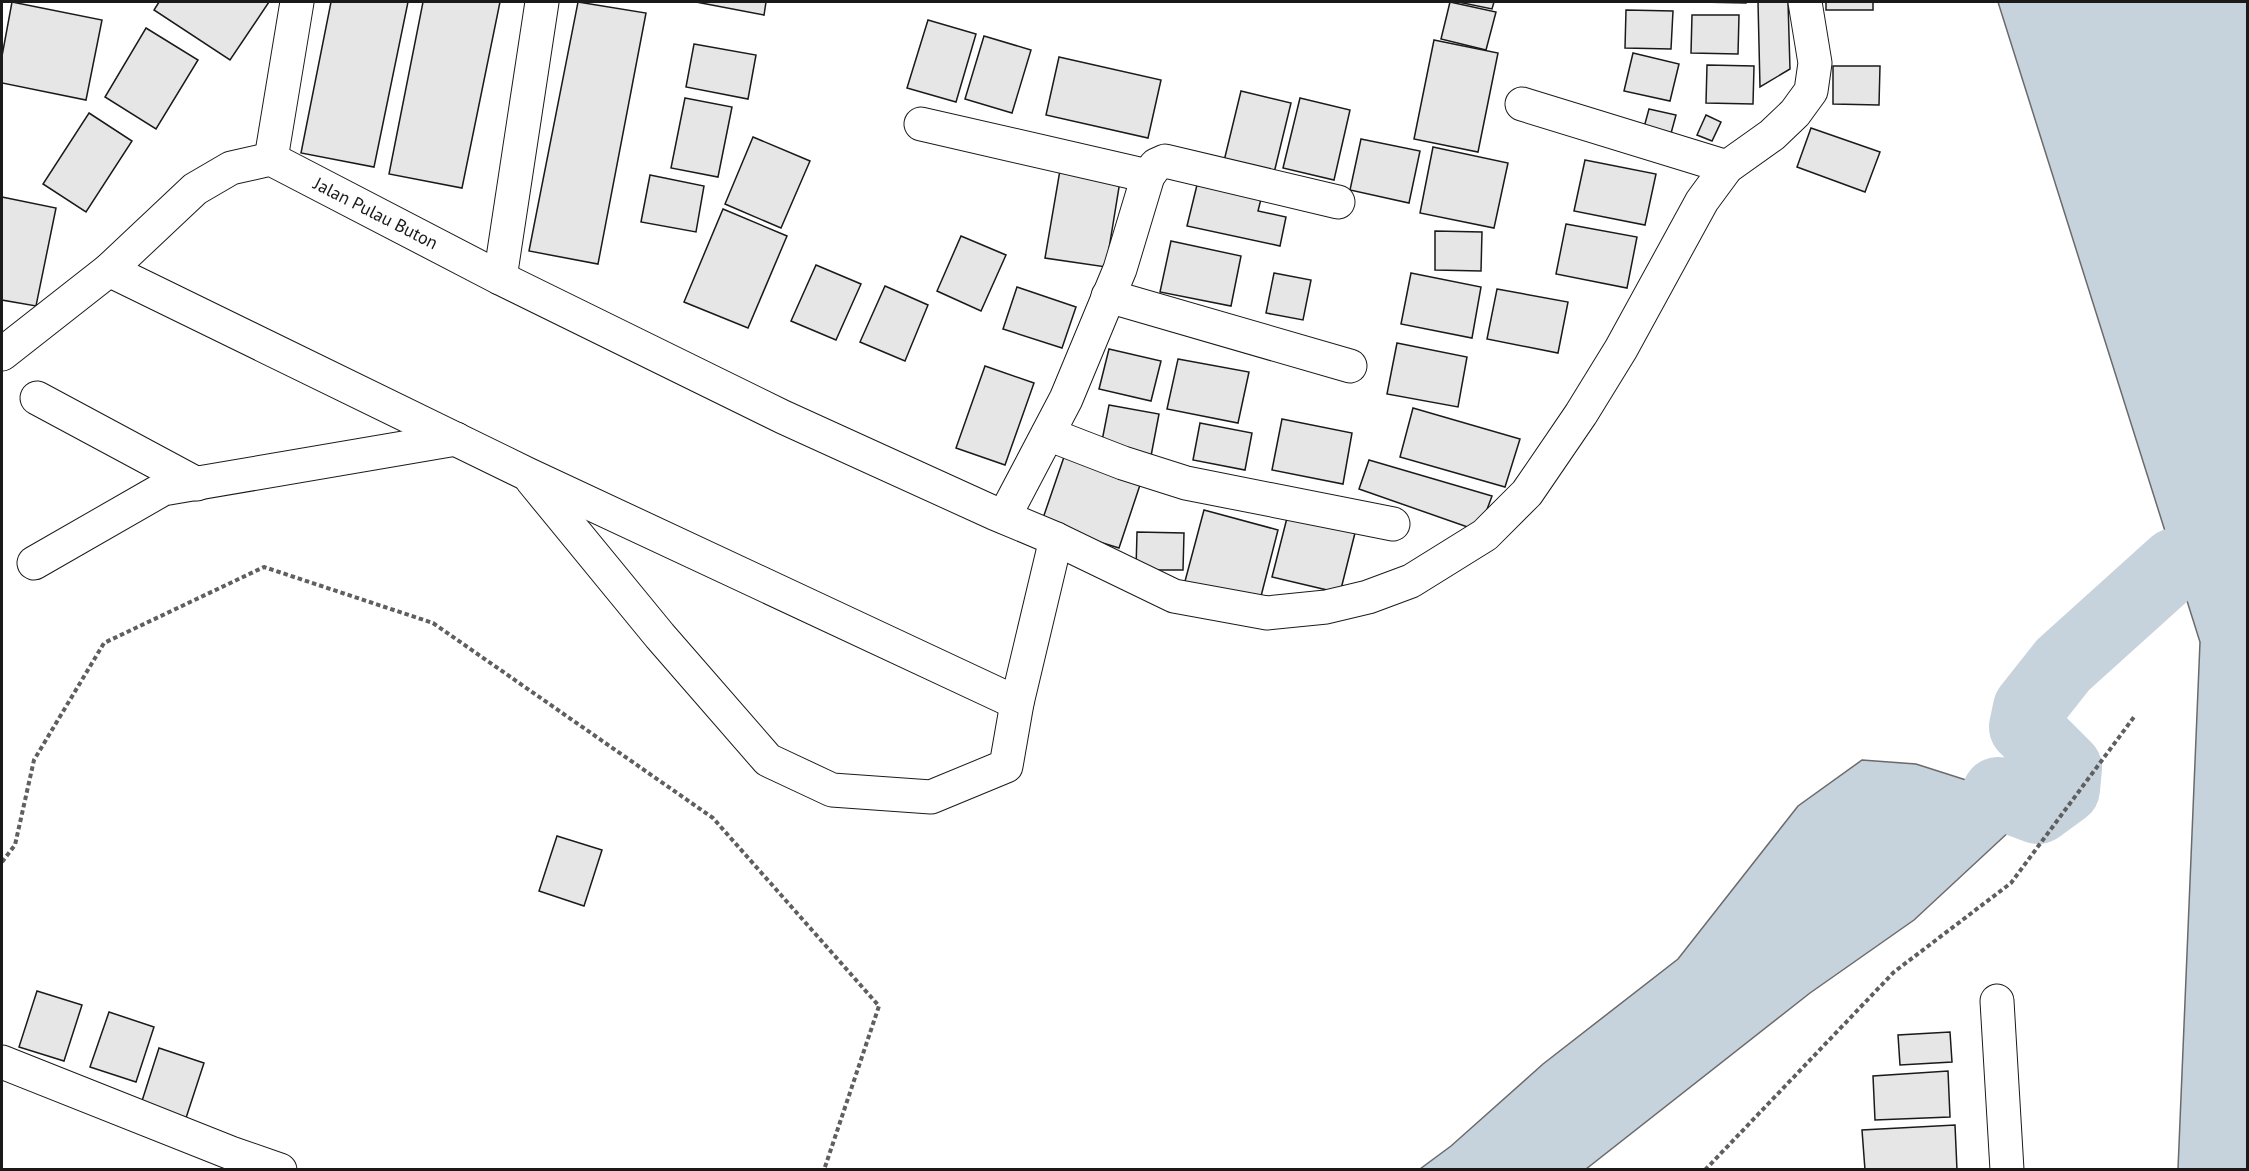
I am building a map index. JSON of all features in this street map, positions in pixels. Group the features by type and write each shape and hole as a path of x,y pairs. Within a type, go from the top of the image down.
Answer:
{"street":[{"path":"2,354 109,270 195,189 231,168 272,159 297,2"},
{"path":"500,278 542,2"},
{"name":"Jalan Pulau Buton","path":"272,159 500,278 783,417 1056,539 1174,596 1267,613 1326,607 1368,597 1411,581 1485,535 1527,493 1581,414 1621,349 1701,201 1727,167 1772,135 1795,113 1811,91 1815,63 1805,2"},
{"path":"1522,104 1727,167"},
{"path":"921,124 1148,176"},
{"path":"1004,517 1066,399 1120,269 1148,176 1156,165 1165,161 1338,202"},
{"path":"109,270 527,474 1017,703"},
{"path":"1108,296 1350,366"},
{"path":"37,398 197,484"},
{"path":"1048,434 1123,463 1186,483 1393,524"},
{"path":"34,563 163,489 456,439"},
{"path":"527,474 660,636 768,760 832,790 931,797 1006,766 1017,703 1056,539"},
{"path":"1997,1001 2007,1170"},
{"path":"2,1062 231,1153 280,1170"}],"path":[{"path":"2,862 15,845 34,760 104,643 264,567 434,623 712,818 879,1006 824,1170"},
{"path":"1705,1170 1894,972 2010,883 2134,717"}],"shaded area":[{"path":"1998,2 2247,2 2247,1169 2178,1169 2200,642"},
{"path":"1862,760 1916,764 1991,788 2013,803 2012,829 1914,920 1810,993 1586,1169 1420,1169 1451,1146 1543,1064 1678,959 1798,806"}],"building":[{"path":"12,2 102,20 86,100 2,83 2,56"},
{"path":"159,2 269,2 230,60 154,10"},
{"path":"331,2 408,2 374,167 301,153"},
{"path":"423,2 500,2 462,188 389,174"},
{"path":"578,2 646,13 598,264 529,251"},
{"path":"696,2 766,2 764,15"},
{"path":"1450,2 1496,12 1486,50 1441,39"},
{"path":"1458,2 1494,2 1492,9"},
{"path":"1699,2 1746,2 1746,3"},
{"path":"1758,2 1788,2 1790,69 1760,87"},
{"path":"1826,2 1873,2 1873,10 1826,10"},
{"path":"1626,10 1673,11 1671,49 1625,48"},
{"path":"1692,15 1739,15 1738,54 1691,53"},
{"path":"928,20 976,34 956,102 907,88"},
{"path":"146,28 198,60 156,129 105,97"},
{"path":"984,36 1031,50 1012,113 965,99"},
{"path":"1434,40 1498,53 1478,152 1414,139"},
{"path":"694,44 756,55 748,99 686,87"},
{"path":"1633,53 1679,64 1670,101 1624,91"},
{"path":"1059,57 1161,80 1148,138 1046,115"},
{"path":"1707,65 1754,66 1753,104 1706,103"},
{"path":"1833,66 1880,66 1879,105 1833,104"},
{"path":"1241,91 1291,103 1274,173 1224,161"},
{"path":"685,98 732,107 718,177 671,168"},
{"path":"1300,98 1350,110 1334,180 1283,168"},
{"path":"1649,109 1676,115 1670,137 1643,131"},
{"path":"89,113 132,141 86,212 43,184"},
{"path":"1706,115 1721,122 1712,141 1697,135"},
{"path":"1811,128 1880,152 1865,192 1797,167"},
{"path":"753,137 810,161 781,228 725,204"},
{"path":"1361,139 1420,151 1409,203 1350,190"},
{"path":"1433,147 1508,163 1494,228 1420,213"},
{"path":"1585,160 1656,174 1645,225 1574,211"},
{"path":"1060,170 1120,181 1106,267 1045,258"},
{"path":"650,175 704,186 696,232 641,222"},
{"path":"1197,185 1261,199 1258,211 1286,217 1280,246 1187,226"},
{"path":"2,197 56,208 36,306 2,300"},
{"path":"723,209 787,236 748,328 684,302"},
{"path":"1566,224 1637,237 1627,288 1556,274"},
{"path":"1435,231 1482,232 1481,271 1435,270"},
{"path":"961,236 1006,255 981,311 937,291"},
{"path":"1171,241 1241,256 1231,306 1160,292"},
{"path":"816,265 861,284 836,340 791,321"},
{"path":"1274,273 1311,280 1303,320 1266,313"},
{"path":"1411,273 1481,287 1472,338 1401,324"},
{"path":"885,286 928,305 905,361 860,342"},
{"path":"1017,287 1076,307 1062,348 1003,329"},
{"path":"1497,289 1568,302 1558,353 1487,339"},
{"path":"1397,343 1467,357 1458,407 1387,394"},
{"path":"1109,349 1161,361 1151,401 1099,389"},
{"path":"1178,359 1249,372 1238,423 1167,409"},
{"path":"985,366 1034,383 1005,465 956,448"},
{"path":"1109,405 1159,414 1151,456 1101,446"},
{"path":"1413,408 1520,439 1505,487 1400,457"},
{"path":"1282,419 1352,433 1343,484 1272,470"},
{"path":"1200,423 1252,433 1245,470 1193,460"},
{"path":"1064,457 1141,482 1119,548 1041,524"},
{"path":"1369,460 1492,496 1479,531 1359,489"},
{"path":"1204,510 1278,530 1259,604 1184,585"},
{"path":"1287,518 1355,533 1340,593 1272,577"},
{"path":"1137,532 1184,533 1183,570 1136,570"},
{"path":"557,836 602,850 584,906 539,891"},
{"path":"37,991 82,1005 64,1061 19,1047"},
{"path":"109,1012 154,1027 136,1082 90,1067"},
{"path":"1950,1032 1952,1062 1900,1065 1898,1035"},
{"path":"159,1048 204,1063 186,1118 141,1104"},
{"path":"1948,1071 1950,1117 1875,1120 1873,1076"},
{"path":"1955,1125 1957,1170 1865,1170 1862,1130"}],"waterway":[{"path":"1998,793 2038,808 2064,789 2066,768 2025,727 2029,708 2063,665 2175,564"}]}
